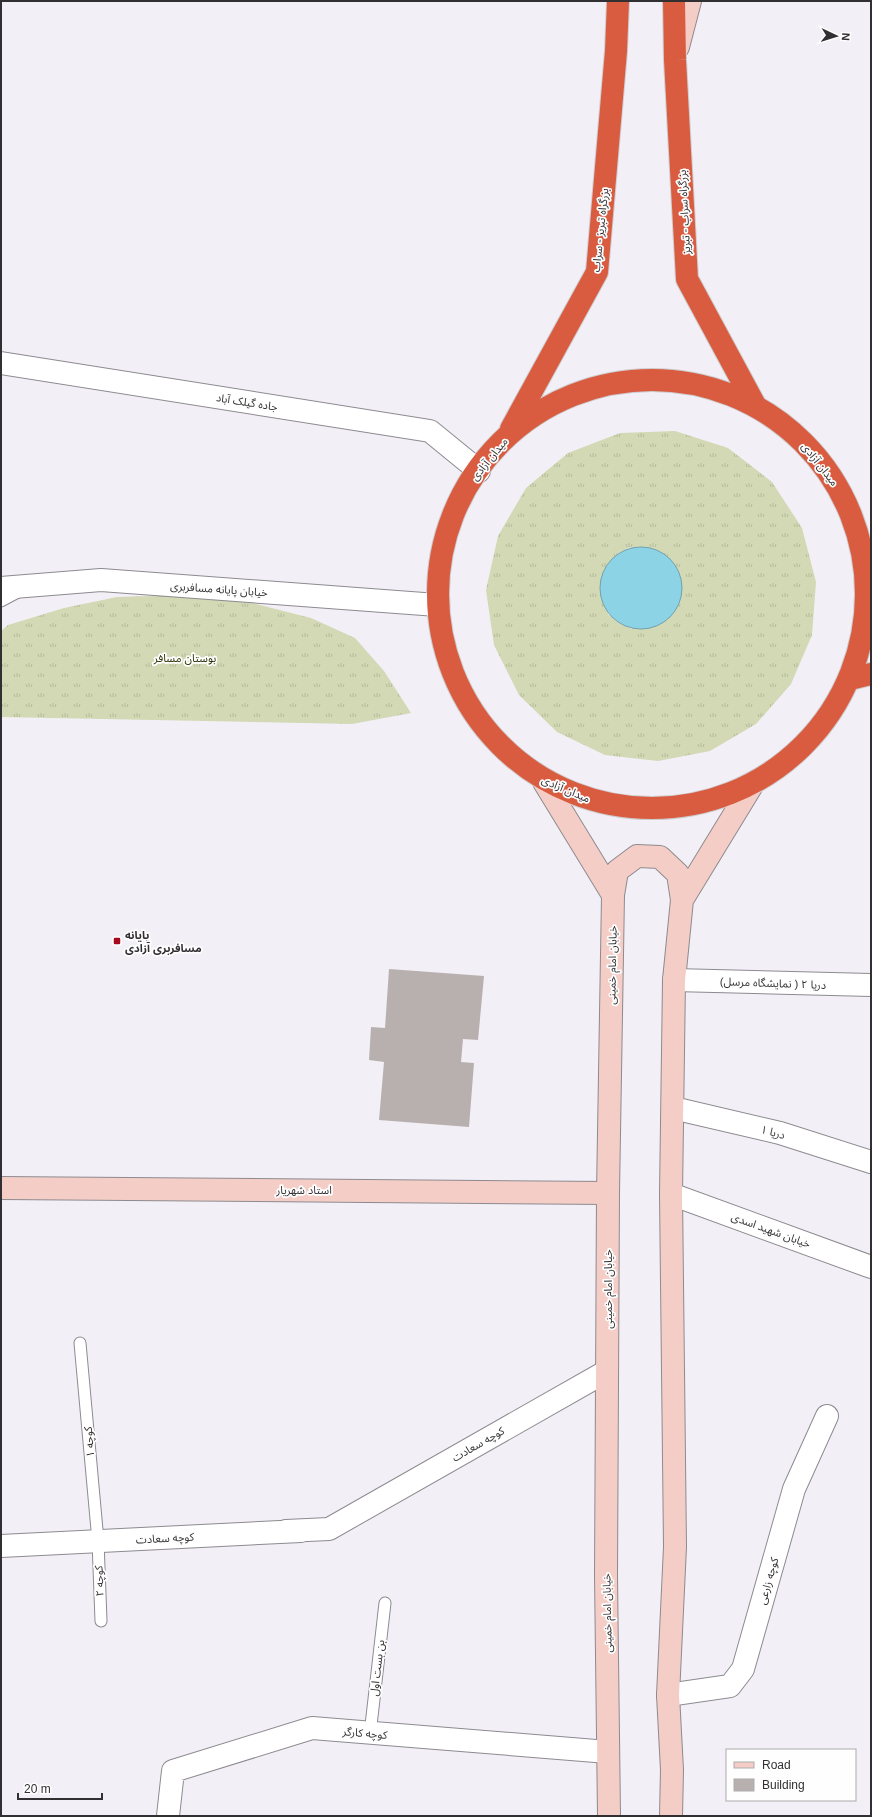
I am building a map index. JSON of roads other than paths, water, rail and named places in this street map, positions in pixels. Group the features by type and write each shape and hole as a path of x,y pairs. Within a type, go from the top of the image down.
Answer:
{"highway":[{"name":"بزرگراه تبریز - سراب","path":"506,436 597,272 616,51 618,1"},
{"name":"بزرگراه سراب - تبریز","path":"674,1 675,60 687,279 755,405"},
{"name":"میدان آزادی","path":"626,380 671,380 714,388 755,405 805,443 842,493 867,552 866,616 861,677 810,742 751,787 683,809 611,807 544,782 489,736 452,675 437,605 444,543 467,485 506,436 542,409 583,391 626,380"}],"main road":[{"path":"608,1 616,51"},
{"path":"675,60 690,1"},
{"path":"544,782 613,895"},
{"path":"671,1816 672,1770 668,1695 675,1547 671,1194 674,980 682,900 751,787"},
{"name":"خیابان امام خمینی","path":"609,1816 606,1576 608,1193 613,895 617,870 637,856 660,857 678,874 682,900"},
{"name":"استاد شهریار","path":"1,1188 608,1193"}],"street":[{"name":"جاده گیلک آباد","path":"1,363 430,431 479,471"},
{"name":"خیابان پایانه مسافربری","path":"1,588 101,580 437,605"},
{"name":"دریا ۲ ( نمایشگاه مرسل)","path":"674,980 871,985"},
{"name":"دریا ۱","path":"672,1108 780,1133 871,1162"},
{"name":"خیابان شهید اسدی","path":"671,1194 871,1267"},
{"name":"کوچه سعادت","path":"1,1546 328,1529 607,1371"},
{"name":"کوچه زارعی","path":"668,1695 730,1686 743,1669 794,1489 827,1416"},
{"name":"کوچه سعادت","path":"286,1531 328,1529"},
{"name":"کوچه کارگر","path":"168,1816 173,1771 312,1728 370,1734 608,1752"}],"lane":[{"path":"1,602 27,586"},
{"name":"کوچه ۱","path":"80,1343 98,1541"},
{"name":"کوچه ۲","path":"98,1541 100,1621"},
{"name":"بن بست اول","path":"370,1734 385,1603"}],"water":[{"path":"641,547 657,550 670,559 679,572 682,588 679,604 670,617 657,626 641,629 625,626 612,617 603,604 600,588 603,572 612,559 625,550"}],"place":[{"name":"پایانه مسافربری آزادی","path":"117,941"}],"park label":[{"name":"بوستان مسافر","path":"185,658"}]}
